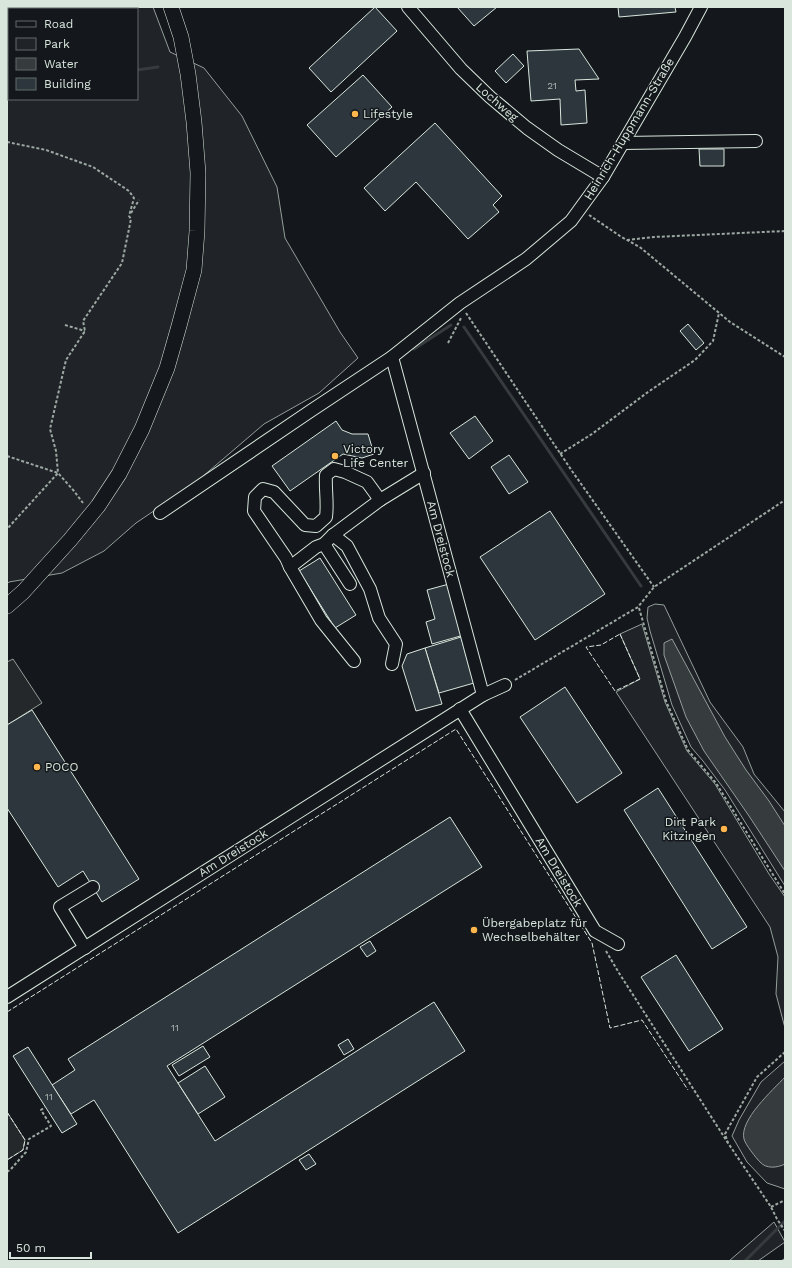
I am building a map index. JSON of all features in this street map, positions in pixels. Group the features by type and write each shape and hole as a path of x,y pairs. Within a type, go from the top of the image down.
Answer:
{"main road":[{"path":"7,606 23,592 70,540 91,514 119,474 142,429 167,368 194,270 197,231 198,173 194,122 188,74 181,37 171,7"}],"street":[{"name":"Lochweg","path":"408,7 461,69 490,97 546,141 604,177"},
{"name":"Heinrich-Huppmann-Straße","path":"160,513 392,357 460,303 526,258 571,222 604,177 701,7"},
{"path":"623,143 756,141"},
{"name":"Am Dreistock","path":"7,997 483,695 392,357"},
{"path":"354,661 321,620 286,558 254,511 255,497 263,489 274,492 305,524 316,526 326,517 328,503 326,475 334,469 345,472 367,482 380,500"},
{"path":"290,567 316,547 324,544 333,535 380,500 424,473"},
{"path":"333,535 347,546 370,589 379,618 396,644 392,664"},
{"path":"324,544 350,584"},
{"path":"483,695 505,685"},
{"name":"Am Dreistock","path":"460,709 595,931 618,944"},
{"path":"85,948 60,907 93,887"}],"path":[{"path":"7,142 46,150 93,167 129,191 134,198 129,216 131,219 122,263 83,321 85,331 66,360 50,429 56,451 58,473 7,529"},
{"path":"129,216 139,200"},
{"path":"580,210 641,248 730,322 785,357"},
{"path":"626,240 654,236 785,230"},
{"path":"448,343 465,310 560,454 654,587"},
{"path":"560,454 592,434 648,392 695,360 713,341 719,313"},
{"path":"65,325 85,331"},
{"path":"7,456 58,473 91,514"},
{"path":"505,685 638,607 654,587 785,500"},
{"path":"638,607 666,701 688,750 716,783 785,894"},
{"path":"595,931 619,973 771,1207 777,1220 785,1231"},
{"path":"728,1142 725,1134 756,1077 785,1052"},
{"path":"7,1172 26,1152 29,1139 51,1126 41,1110 45,1108"},
{"path":"771,1207 785,1200"}],"green space":[{"path":"7,7 153,7 170,52 204,68 242,116 277,187 285,238 340,332 358,358 319,393 264,424 195,483 136,523 104,551 62,573 9,582 7,584"},
{"path":"655,604 664,605 710,702 743,747 754,774 785,812 785,886 725,790 691,747 672,705 650,631 647,618 648,607"},
{"name":"Dirt Park Kitzingen","path":"642,624 665,702 687,751 715,784 769,874 785,897 785,1028 776,994 778,957 770,927 616,692 640,679 620,634"},
{"path":"785,1061 785,1189 767,1183 747,1162 732,1136 739,1120 761,1082"},
{"path":"774,1222 785,1242 758,1261 729,1261"}],"shaded area":[{"path":"13,659 42,703 7,725 7,662"},
{"path":"7,1112 25,1140 23,1150 7,1160"}],"water":[{"path":"672,639 725,737 785,826 785,871 704,751 686,717 664,655 664,643"},
{"path":"785,1077 785,1164 775,1167 768,1167 760,1162 748,1147 744,1139 744,1131 752,1114 758,1106"}],"building":[{"path":"375,7 397,31 331,92 309,68"},
{"path":"457,7 497,7 474,26"},
{"path":"618,7 675,7 676,12 619,17"},
{"path":"579,49 599,79 575,80 576,91 585,90 587,123 561,125 560,99 531,101 527,51"},
{"path":"513,54 524,66 506,83 495,71"},
{"path":"363,75 392,107 336,157 307,125"},
{"path":"435,123 502,196 493,205 499,212 468,239 416,182 385,211 364,188"},
{"path":"699,149 724,149 724,166 700,166"},
{"path":"688,324 704,343 696,350 680,331"},
{"path":"475,416 493,441 469,459 450,433"},
{"path":"336,421 342,430 352,434 368,434 374,454 362,458 343,454 290,491 272,466"},
{"path":"509,455 528,482 509,494 491,467"},
{"path":"550,511 605,594 535,640 480,557"},
{"path":"320,558 356,615 335,628 299,571"},
{"path":"449,584 464,635 432,644 426,622 435,619 427,590"},
{"path":"461,637 474,683 439,693 425,648"},
{"path":"425,648 442,704 416,711 402,666 407,654"},
{"path":"565,687 622,773 577,803 520,717"},
{"name":"POCO","path":"32,710 139,879 102,902 83,871 58,887 7,808 7,725"},
{"path":"658,788 747,927 712,949 624,810"},
{"path":"450,817 482,867 167,1066 215,1141 434,1002 465,1051 178,1233 94,1100 71,1114 52,1085 75,1070 68,1059"},
{"path":"370,941 376,951 367,957 360,947"},
{"path":"676,955 723,1029 689,1051 641,977"},
{"path":"348,1039 354,1049 344,1055 338,1045"},
{"path":"203,1046 210,1057 179,1076 172,1065"},
{"path":"28,1047 77,1124 62,1133 13,1056"},
{"path":"205,1066 225,1097 198,1114 178,1083"},
{"path":"309,1154 316,1164 306,1170 299,1160"}],"waterway":[{"path":"138,70 158,67"},
{"path":"414,349 451,325"},
{"path":"464,327 641,586"},
{"path":"745,1261 785,1221"}],"fence":[{"path":"620,634 640,679 615,691 586,647 601,645 620,634"},
{"path":"7,1012 456,729 592,943 610,1028 642,1020 688,1090"},
{"path":"7,1112 25,1140 23,1150 7,1160"}],"place":[{"name":"Lifestyle","path":"355,114"},
{"name":"Victory Life Center","path":"335,456"},
{"name":"POCO","path":"37,767"},
{"name":"Dirt Park Kitzingen","path":"724,829"},
{"name":"Übergabeplatz für Wechselbehälter","path":"474,930"}]}
